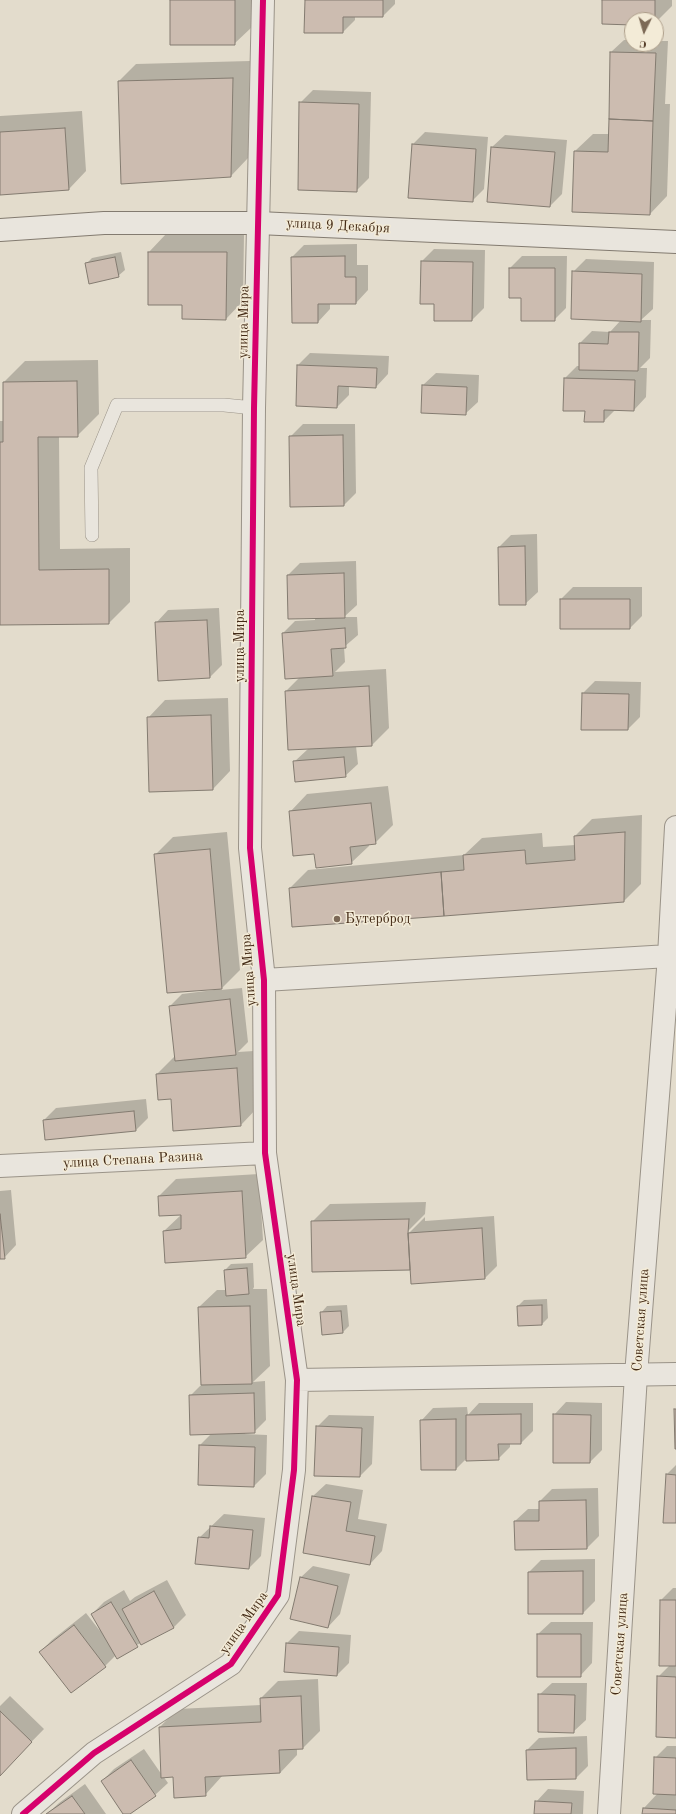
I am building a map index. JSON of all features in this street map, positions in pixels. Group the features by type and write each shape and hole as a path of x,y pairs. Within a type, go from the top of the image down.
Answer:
{"street":[{"name":"улица Мира","path":"23,1814 94,1753 231,1664 278,1595 294,1470 297,1380 265,1153 264,980 250,848 254,408 263,0"},
{"name":"улица 9 Декабря","path":"0,230 104,223 258,223 676,242"},
{"name":"Советская улица","path":"609,1814 636,1375 669,956 676,827"},
{"path":"264,980 669,956"},
{"name":"улица Степана Разина","path":"0,1166 265,1153"},
{"path":"297,1380 676,1374"}],"lane":[{"path":"92,535 91,468 117,405 224,405 254,408"}],"building":[{"path":"170,0 235,0 235,45 170,45"},
{"path":"305,0 383,0 383,17 343,17 343,33 304,33"},
{"path":"602,0 655,0 655,12 624,12 624,25 602,24"},
{"path":"610,52 656,53 653,121 609,119"},
{"path":"233,78 231,177 121,184 118,81"},
{"path":"299,102 359,104 357,192 298,190"},
{"path":"609,119 653,121 650,215 572,212 574,151 608,152"},
{"path":"65,128 69,190 0,195 0,132"},
{"path":"412,144 476,149 473,202 408,198"},
{"path":"491,147 555,152 550,207 487,202"},
{"path":"148,252 227,252 226,320 182,319 182,305 148,305"},
{"path":"345,256 345,277 356,277 356,304 318,304 318,323 292,323 291,257"},
{"path":"115,257 119,277 89,284 85,263"},
{"path":"421,261 473,262 472,321 434,321 434,304 420,304"},
{"path":"509,268 555,268 555,321 521,321 521,298 509,298"},
{"path":"572,271 642,274 641,322 571,319"},
{"path":"609,332 639,332 638,371 579,370 579,343 608,344"},
{"path":"297,365 377,368 376,388 338,386 337,408 296,406"},
{"path":"564,378 635,380 634,411 604,410 604,422 584,422 585,411 563,411"},
{"path":"77,381 78,437 38,437 39,570 109,569 109,624 0,625 0,442 3,442 3,382"},
{"path":"422,385 467,387 466,415 421,413"},
{"path":"343,435 344,506 290,507 289,436"},
{"path":"525,546 526,605 499,605 498,547"},
{"path":"344,573 345,618 288,619 287,575"},
{"path":"560,599 630,599 630,629 560,629"},
{"path":"207,620 210,678 158,681 155,622"},
{"path":"345,628 346,648 331,649 333,676 285,679 282,633"},
{"path":"369,686 372,746 288,750 285,691"},
{"path":"582,693 629,694 628,730 581,730"},
{"path":"211,715 213,790 149,792 147,717"},
{"path":"344,757 346,777 295,782 293,761"},
{"path":"371,803 376,844 350,847 352,864 316,868 314,854 293,856 289,811"},
{"path":"625,832 624,902 444,916 441,872 464,870 463,855 525,850 526,864 575,860 574,836"},
{"path":"210,849 222,989 167,993 154,854"},
{"path":"441,872 444,916 292,927 289,888"},
{"path":"230,999 236,1055 175,1061 169,1006"},
{"path":"237,1068 241,1126 173,1131 171,1099 158,1100 156,1074"},
{"path":"134,1111 136,1131 45,1140 43,1120"},
{"path":"242,1191 246,1258 165,1263 163,1231 181,1229 181,1215 159,1216 158,1196"},
{"path":"0,1214 5,1259 0,1259"},
{"path":"409,1219 408,1233 410,1270 312,1272 311,1221"},
{"path":"482,1228 485,1279 411,1284 408,1233"},
{"path":"247,1268 249,1294 226,1296 224,1270"},
{"path":"542,1305 542,1325 518,1326 517,1306"},
{"path":"250,1306 252,1384 201,1385 198,1307"},
{"path":"341,1311 343,1333 322,1335 320,1312"},
{"path":"254,1393 255,1433 190,1435 189,1395"},
{"path":"674,1409 676,1409 676,1449 675,1449"},
{"path":"521,1414 521,1444 498,1444 499,1460 466,1461 466,1415"},
{"path":"553,1414 591,1415 590,1463 553,1463"},
{"path":"456,1419 456,1470 421,1470 420,1420"},
{"path":"316,1426 362,1428 360,1477 314,1476"},
{"path":"199,1445 255,1447 254,1487 198,1485"},
{"path":"666,1474 676,1475 676,1523 663,1523"},
{"path":"312,1496 351,1502 346,1531 375,1536 370,1565 303,1553"},
{"path":"586,1500 587,1549 515,1550 514,1521 539,1521 539,1501"},
{"path":"210,1526 253,1530 249,1569 195,1564 198,1537 209,1538"},
{"path":"583,1571 583,1614 528,1614 528,1572"},
{"path":"300,1577 338,1586 328,1628 290,1619"},
{"path":"154,1591 174,1628 141,1645 122,1609"},
{"path":"660,1600 676,1600 676,1666 659,1666"},
{"path":"111,1602 138,1647 117,1659 91,1614"},
{"path":"74,1625 106,1667 71,1693 39,1652"},
{"path":"537,1634 581,1634 581,1677 537,1677"},
{"path":"286,1643 339,1647 337,1676 284,1672"},
{"path":"657,1676 676,1677 676,1738 656,1737"},
{"path":"538,1694 575,1695 574,1733 538,1732"},
{"path":"301,1696 303,1749 279,1750 280,1773 205,1777 206,1796 174,1798 173,1777 161,1778 159,1727 261,1722 260,1698"},
{"path":"0,1711 32,1742 0,1776"},
{"path":"576,1748 576,1779 527,1780 526,1750"},
{"path":"654,1757 676,1758 676,1795 653,1794"},
{"path":"131,1760 156,1796 130,1814 123,1814 101,1781"},
{"path":"72,1796 85,1814 46,1814"},
{"path":"535,1801 572,1803 571,1814 534,1814"},
{"path":"643,1808 676,1810 676,1814 642,1814"}],"cycle path":[{"path":"23,1814 94,1753 231,1664 278,1595 294,1470 297,1380 265,1153 264,980 250,848 254,408 263,0"}],"place":[{"name":"Бутерброд","path":"337,919"}]}
